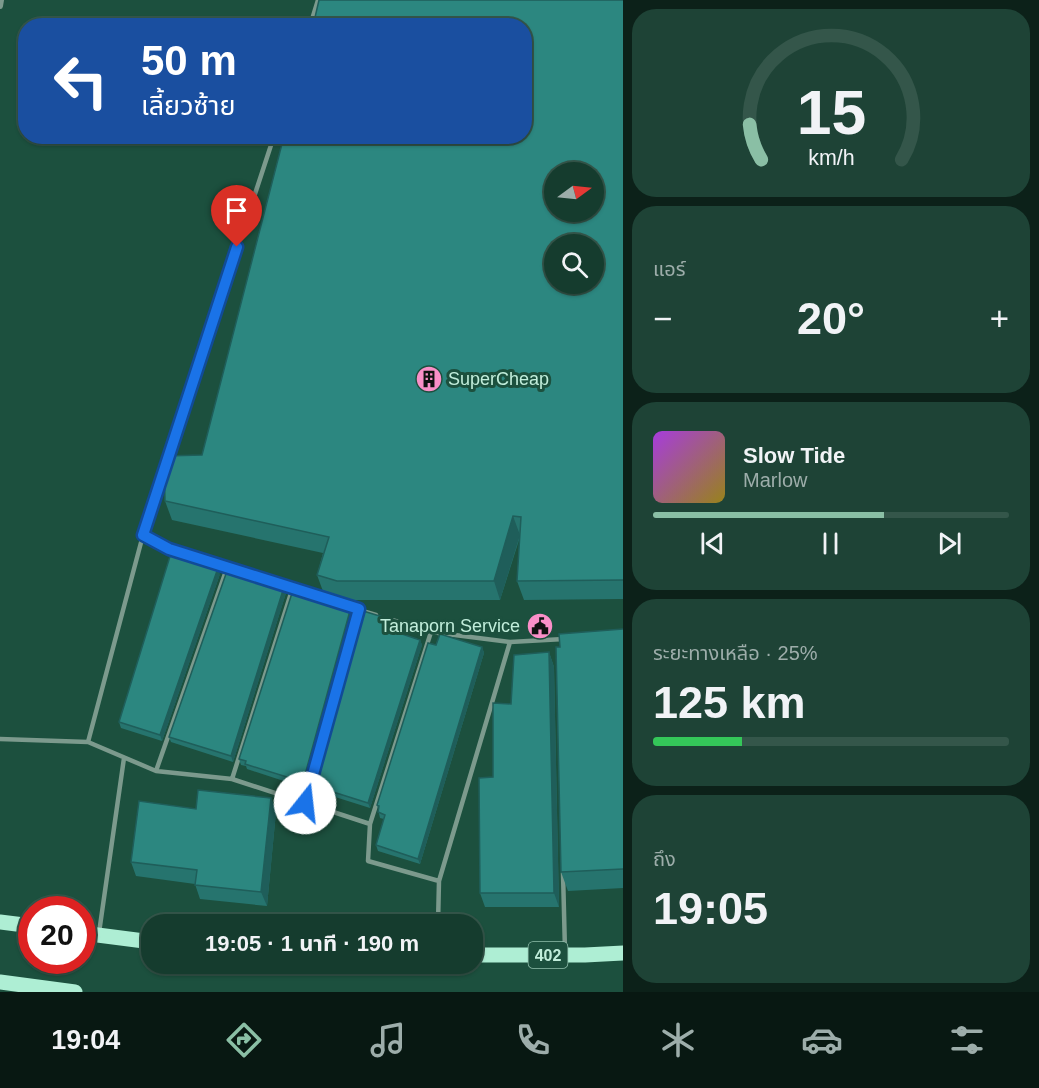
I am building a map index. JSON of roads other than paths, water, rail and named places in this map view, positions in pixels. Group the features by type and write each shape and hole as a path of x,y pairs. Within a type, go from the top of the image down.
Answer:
{"main road":[{"path":"0,922 18,924"},
{"path":"96,935 141,941"},
{"name":"402","path":"483,955 623,953"},
{"path":"0,982 75,992"}],"street":[{"path":"0,6 1,0"}],"lane":[{"path":"312,18 318,0"},
{"path":"88,742 143,535 271,144"},
{"path":"143,535 169,549 292,590 380,616"},
{"path":"156,771 227,568"},
{"path":"232,779 292,590"},
{"path":"305,803 359,609"},
{"path":"390,619 431,632 510,642 569,638"},
{"path":"431,632 370,824 368,861 439,880"},
{"path":"558,639 559,651"},
{"path":"438,914 439,880 510,642"},
{"path":"0,739 88,742 156,771 232,779 370,824"},
{"path":"99,935 124,758"},
{"path":"563,861 565,955"}],"place":[{"name":"SuperCheap","path":"429,379"},
{"name":"Tanaporn Service","path":"540,626"}]}
